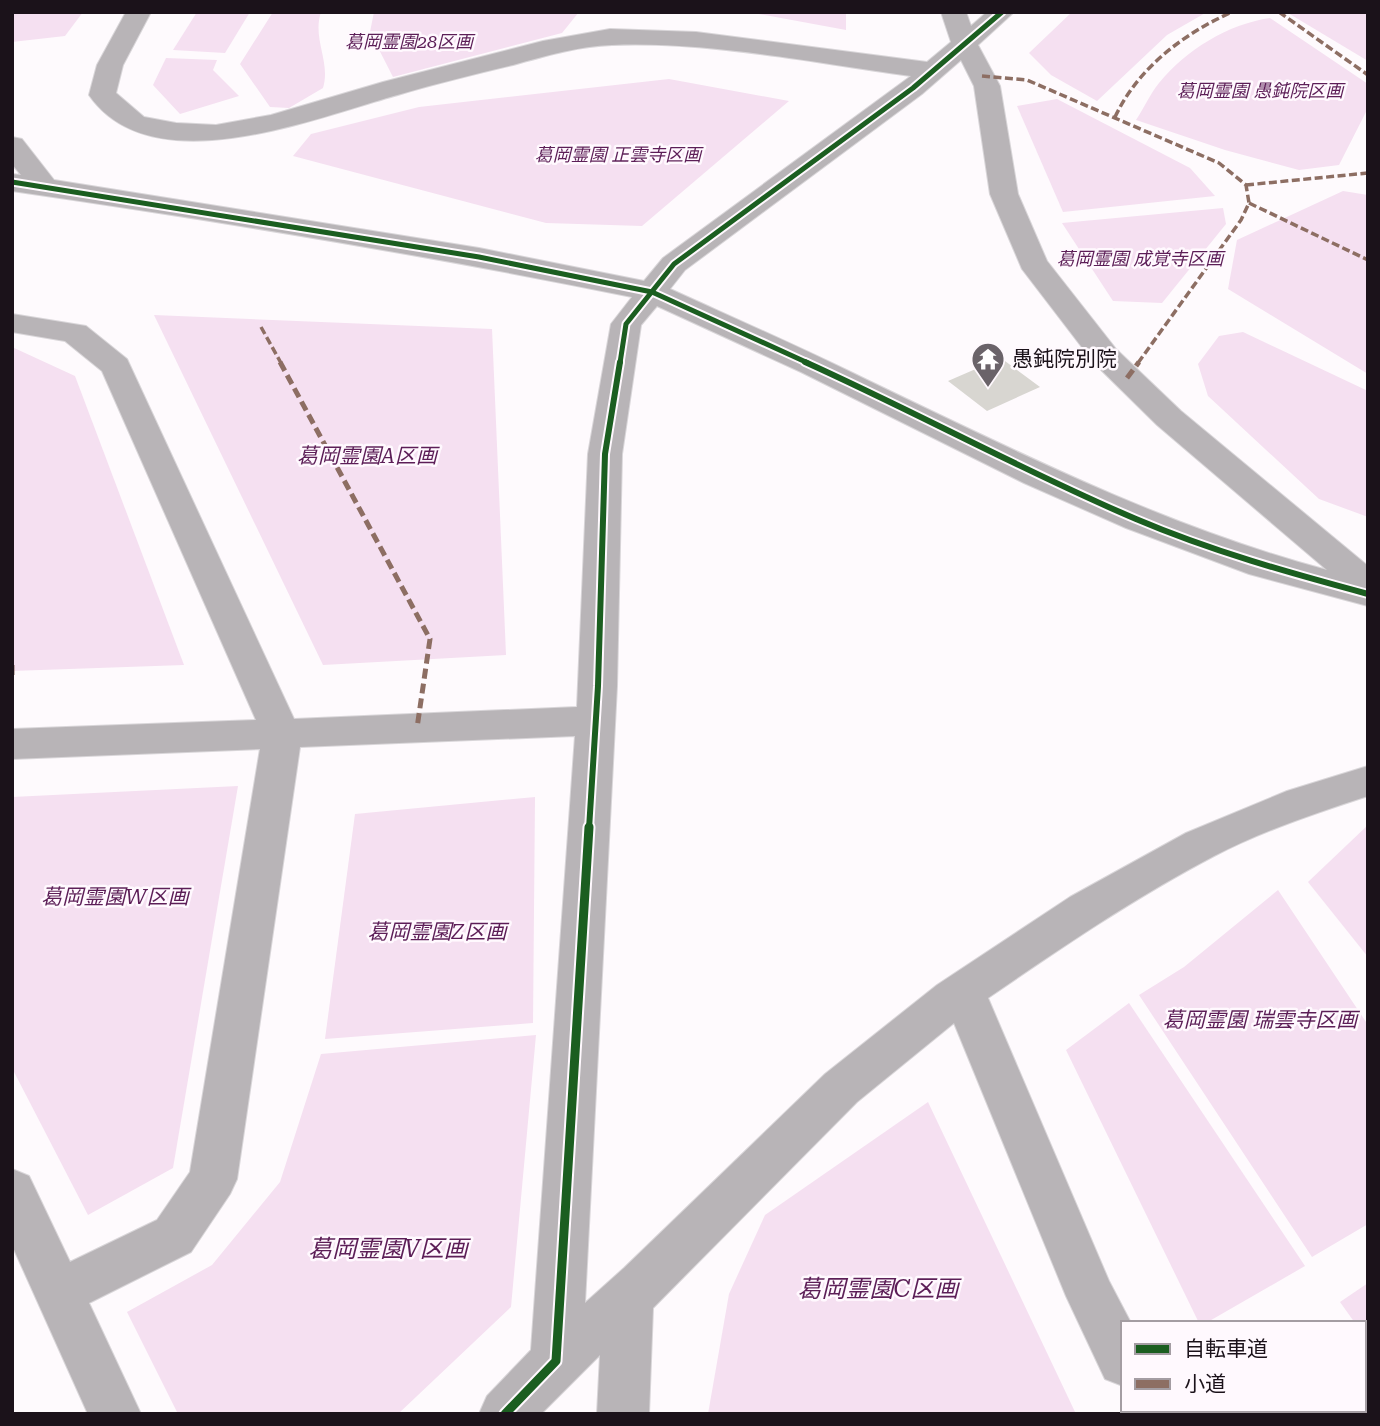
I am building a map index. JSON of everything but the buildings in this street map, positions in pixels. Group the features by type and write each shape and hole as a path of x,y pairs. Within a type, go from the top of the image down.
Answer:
{"street":[{"path":"139,12 110,65 102,95 135,124 176,131 216,133 275,123 392,88 570,44 610,37 696,40 933,71"},
{"path":"570,44 604,12"},
{"path":"556,1361 596,721 605,454 626,324 674,264 933,71 959,28 1002,12"},
{"path":"654,15 674,22 696,40"},
{"path":"959,28 987,86 1004,194 1033,263 1105,356 1169,418 1368,586"},
{"path":"12,145 45,187"},
{"path":"12,182 479,257 652,292 813,365 1036,475 1138,520 1262,565 1368,594"},
{"path":"12,323 75,333 116,366 282,734 213,1179 174,1236 59,1293"},
{"path":"12,744 596,721"},
{"path":"505,1414 556,1361 628,1297 842,1088 963,992 1085,909 1201,844 1301,802 1368,781"},
{"path":"963,992 1080,1270 1121,1357"},
{"path":"12,1191 115,1414"},
{"path":"622,1414 628,1297"}],"green space":[{"path":"12,12 83,12 65,36 12,42"},
{"path":"197,12 250,12 225,53 173,50"},
{"path":"273,12 321,12 319,32 325,69 323,88 289,108 270,107 240,64"},
{"name":"葛岡霊園28区画","path":"374,12 579,12 562,33 393,77 370,32"},
{"path":"748,12 846,12 846,30"},
{"path":"1072,12 1207,12 1167,35 1097,101 1051,75 1029,53"},
{"path":"1299,12 1368,12 1368,61 1288,13"},
{"name":"葛岡霊園 愚鈍院区画","path":"1270,18 1368,84 1368,108 1339,165 1299,170 1225,150 1136,120 1159,83 1195,50 1239,26"},
{"path":"166,58 217,60 213,70 239,96 180,114 153,85"},
{"name":"葛岡霊園 正雲寺区画","path":"669,79 789,101 642,226 546,223 293,156 311,134 419,107"},
{"name":"葛岡霊園 愚鈍院区画","path":"1057,99 1190,168 1215,196 1063,212 1017,106"},
{"path":"1343,191 1368,195 1368,374 1228,289 1237,240"},
{"name":"葛岡霊園 成覚寺区画","path":"1223,208 1226,224 1162,303 1113,301 1062,223"},
{"name":"葛岡霊園A区画","path":"154,315 492,329 506,655 323,665"},
{"path":"1243,332 1368,391 1368,517 1319,499 1208,396 1198,364 1219,336"},
{"path":"12,347 75,376 184,665 12,671"},
{"name":"葛岡霊園W区画","path":"238,786 173,1168 88,1215 12,1068 12,797"},
{"name":"葛岡霊園Z区画","path":"535,797 533,1023 325,1039 355,814"},
{"path":"1368,825 1368,957 1308,882"},
{"name":"葛岡霊園 瑞雲寺区画","path":"1278,890 1368,1025 1368,1224 1312,1257 1139,995 1184,967"},
{"path":"1129,1003 1305,1266 1209,1321 1198,1321 1066,1050"},
{"name":"葛岡霊園V区画","path":"536,1035 511,1307 398,1414 178,1414 127,1312 212,1265 280,1182 321,1054"},
{"name":"葛岡霊園C区画","path":"928,1102 1076,1414 708,1414 729,1294 765,1215"},
{"path":"1368,1283 1368,1341 1366,1321 1354,1321 1340,1302"},
{"path":"1366,1364 1368,1367 1368,1414 1237,1414 1366,1412"}],"marked path":[{"path":"1115,117 1129,91 1165,54 1191,34 1232,12"},
{"path":"1279,12 1368,75"},
{"path":"982,76 1027,80 1219,163 1246,185 1249,203 1241,220 1127,378"},
{"path":"1246,185 1368,173"},
{"path":"1249,203 1368,260"},
{"path":"261,327 430,639 417,728"},
{"path":"12,665 12,679"}],"cycle path":[{"path":"505,1414 556,1361 598,686 605,454 626,324 674,264 913,88 1002,12"},
{"path":"12,182 479,257 652,292 812,365 1036,475 1138,520 1262,565 1368,594"}],"place":[{"name":"愚鈍院別院","path":"988,389"}]}
